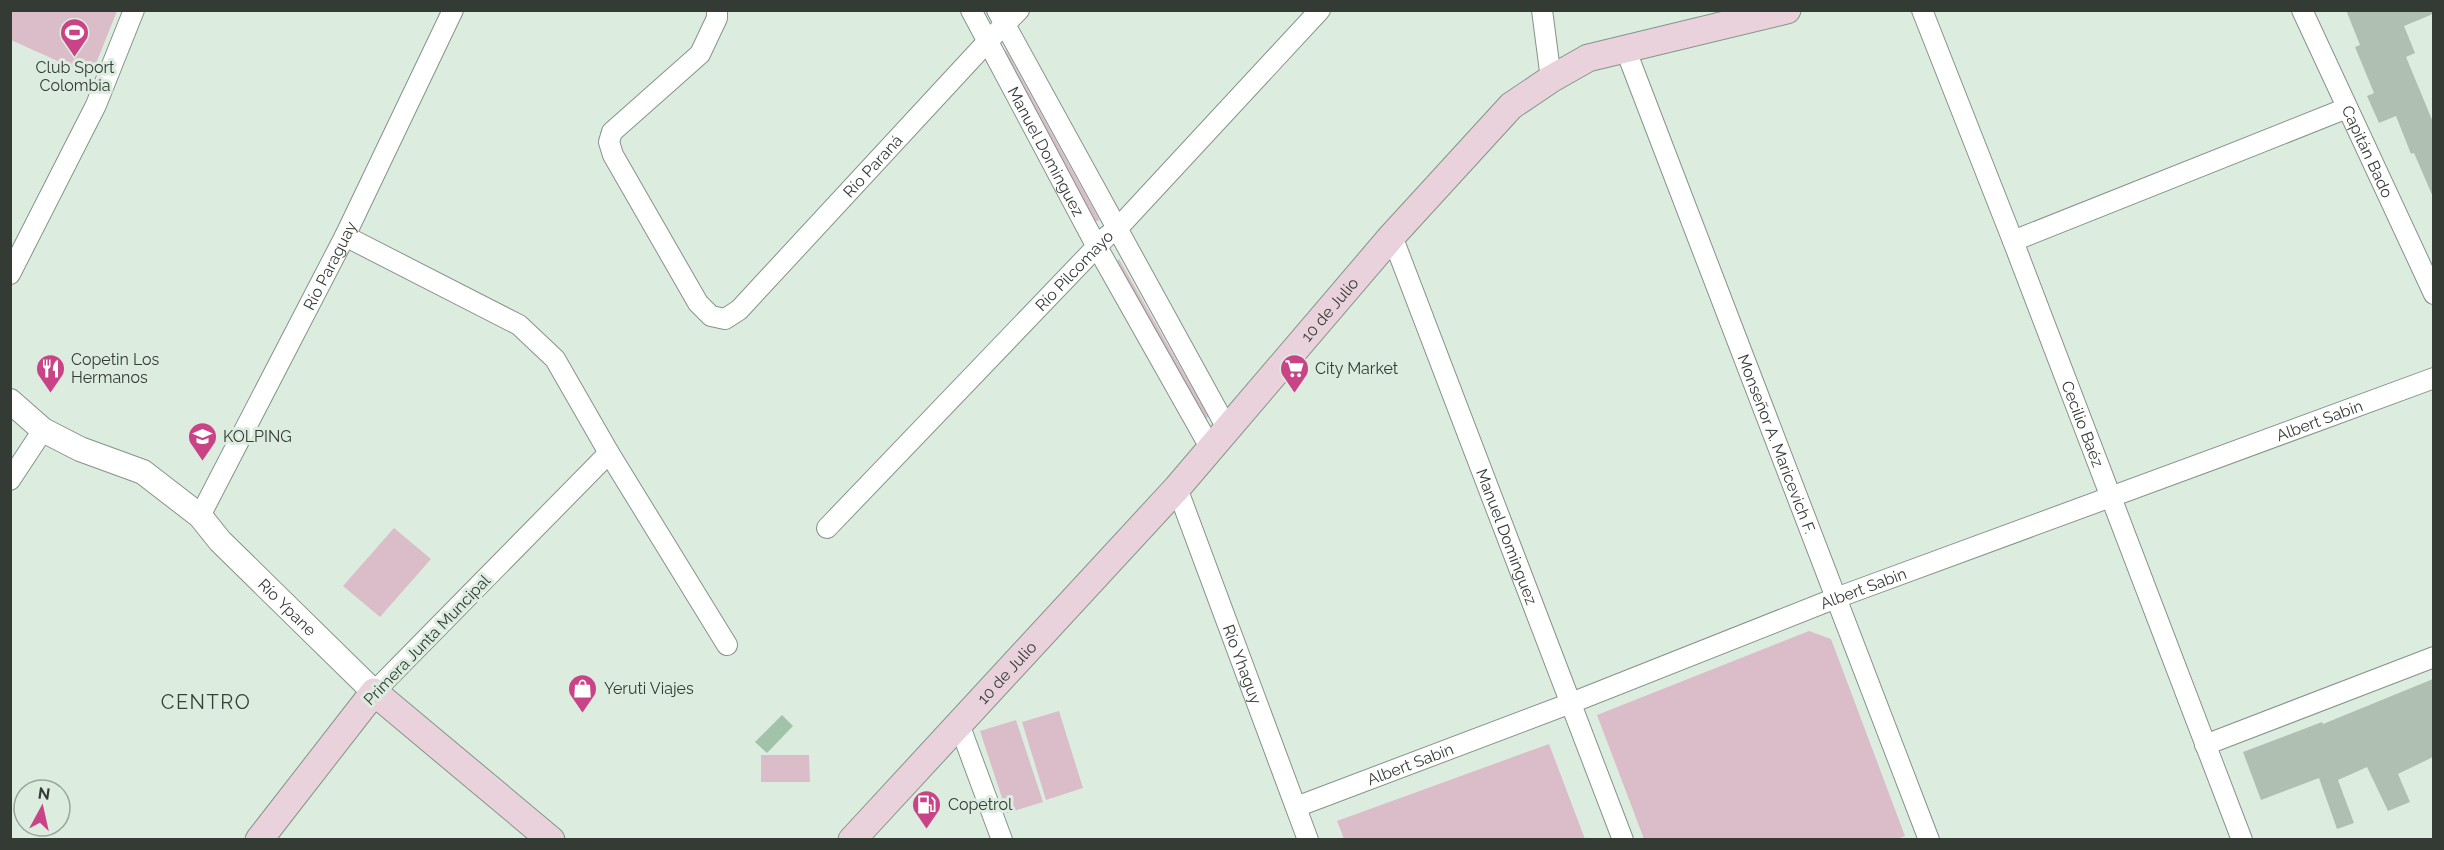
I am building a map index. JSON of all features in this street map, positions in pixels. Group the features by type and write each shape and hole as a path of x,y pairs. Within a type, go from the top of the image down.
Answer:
{"main road":[{"name":"10 de Julio","path":"852,840 1177,488 1392,236 1510,106 1588,58 1787,10"},
{"name":"Primera Junta Muncipal","path":"258,840 374,692"},
{"name":"Río Ypane","path":"374,692 551,840"}],"street":[{"path":"10,274 96,105 134,10"},
{"name":"Río Paraguay","path":"200,516 345,236 453,10"},
{"name":"Río Paraná","path":"717,10 717,18 700,54 612,132 609,142 613,155 698,303 711,316 725,319 739,310 988,40 1001,18 1019,10"},
{"name":"Manuel Dominguez","path":"971,10 1097,247 1220,440"},
{"name":"Río Pilcomayo","path":"827,528 1097,247 1117,230 1320,10"},
{"path":"1542,10 1551,79"},
{"name":"Cecilio Baéz","path":"1922,10 2013,241 2242,840"},
{"name":"Capitán Bado","path":"2301,10 2433,294"},
{"name":"Manuel Dominguez","path":"1001,18 1117,230 1220,440"},
{"name":"Monseñor A. Maricevich F.","path":"1625,48 1929,840"},
{"path":"2013,241 2347,108"},
{"path":"345,236 519,325 555,359 609,453 727,645"},
{"name":"Manuel Dominguez","path":"1392,236 1623,840"},
{"name":"Albert Sabin","path":"1296,807 1571,703 1836,598 2433,378"},
{"name":"Río Ypane","path":"10,401 43,430 80,449 143,472 200,516 220,541 374,692"},
{"path":"10,480 43,430"},
{"name":"Primera Junta Muncipal","path":"374,692 609,453"},
{"name":"Río Yhaguy","path":"1177,488 1308,840"},
{"path":"2205,745 2433,657"},
{"path":"959,724 1002,840"}],"shaded area":[{"name":"Club Sport Colombia","path":"11,10 117,11 91,76 11,40"},
{"path":"1006,50 1099,219 1098,221 1095,221 1004,54"},
{"path":"1119,259 1208,416 1207,418 1204,418 1117,261"},
{"path":"394,528 431,559 380,617 343,586"},
{"path":"1809,631 1831,639 1905,836 1895,840 1644,839 1597,715"},
{"path":"1059,711 1083,788 1046,800 1022,722"},
{"path":"782,715 793,726 767,753 755,742"},
{"path":"1016,720 1043,802 1007,813 980,731"},
{"path":"1549,744 1585,839 1344,839 1337,821"},
{"path":"761,755 809,755 810,782 761,782"}],"building":[{"path":"2346,10 2433,10 2433,14 2404,26 2415,53 2406,57 2433,122 2433,197 2414,153 2411,154 2396,116 2379,123 2367,96 2374,93 2355,47 2360,45"},
{"path":"2433,679 2433,757 2398,774 2410,802 2388,811 2367,767 2338,780 2354,823 2337,829 2319,778 2261,800 2243,752 2322,722 2323,724"}],"place":[{"name":"Club Sport Colombia","path":"75,58"},
{"name":"Copetin Los Hermanos","path":"50,394"},
{"name":"City Market","path":"1294,394"},
{"name":"KOLPING","path":"202,462"},
{"name":"Yeruti Viajes","path":"583,714"},
{"name":"Copetrol","path":"927,830"}],"district":[{"name":"CENTRO","path":"206,702"}]}
